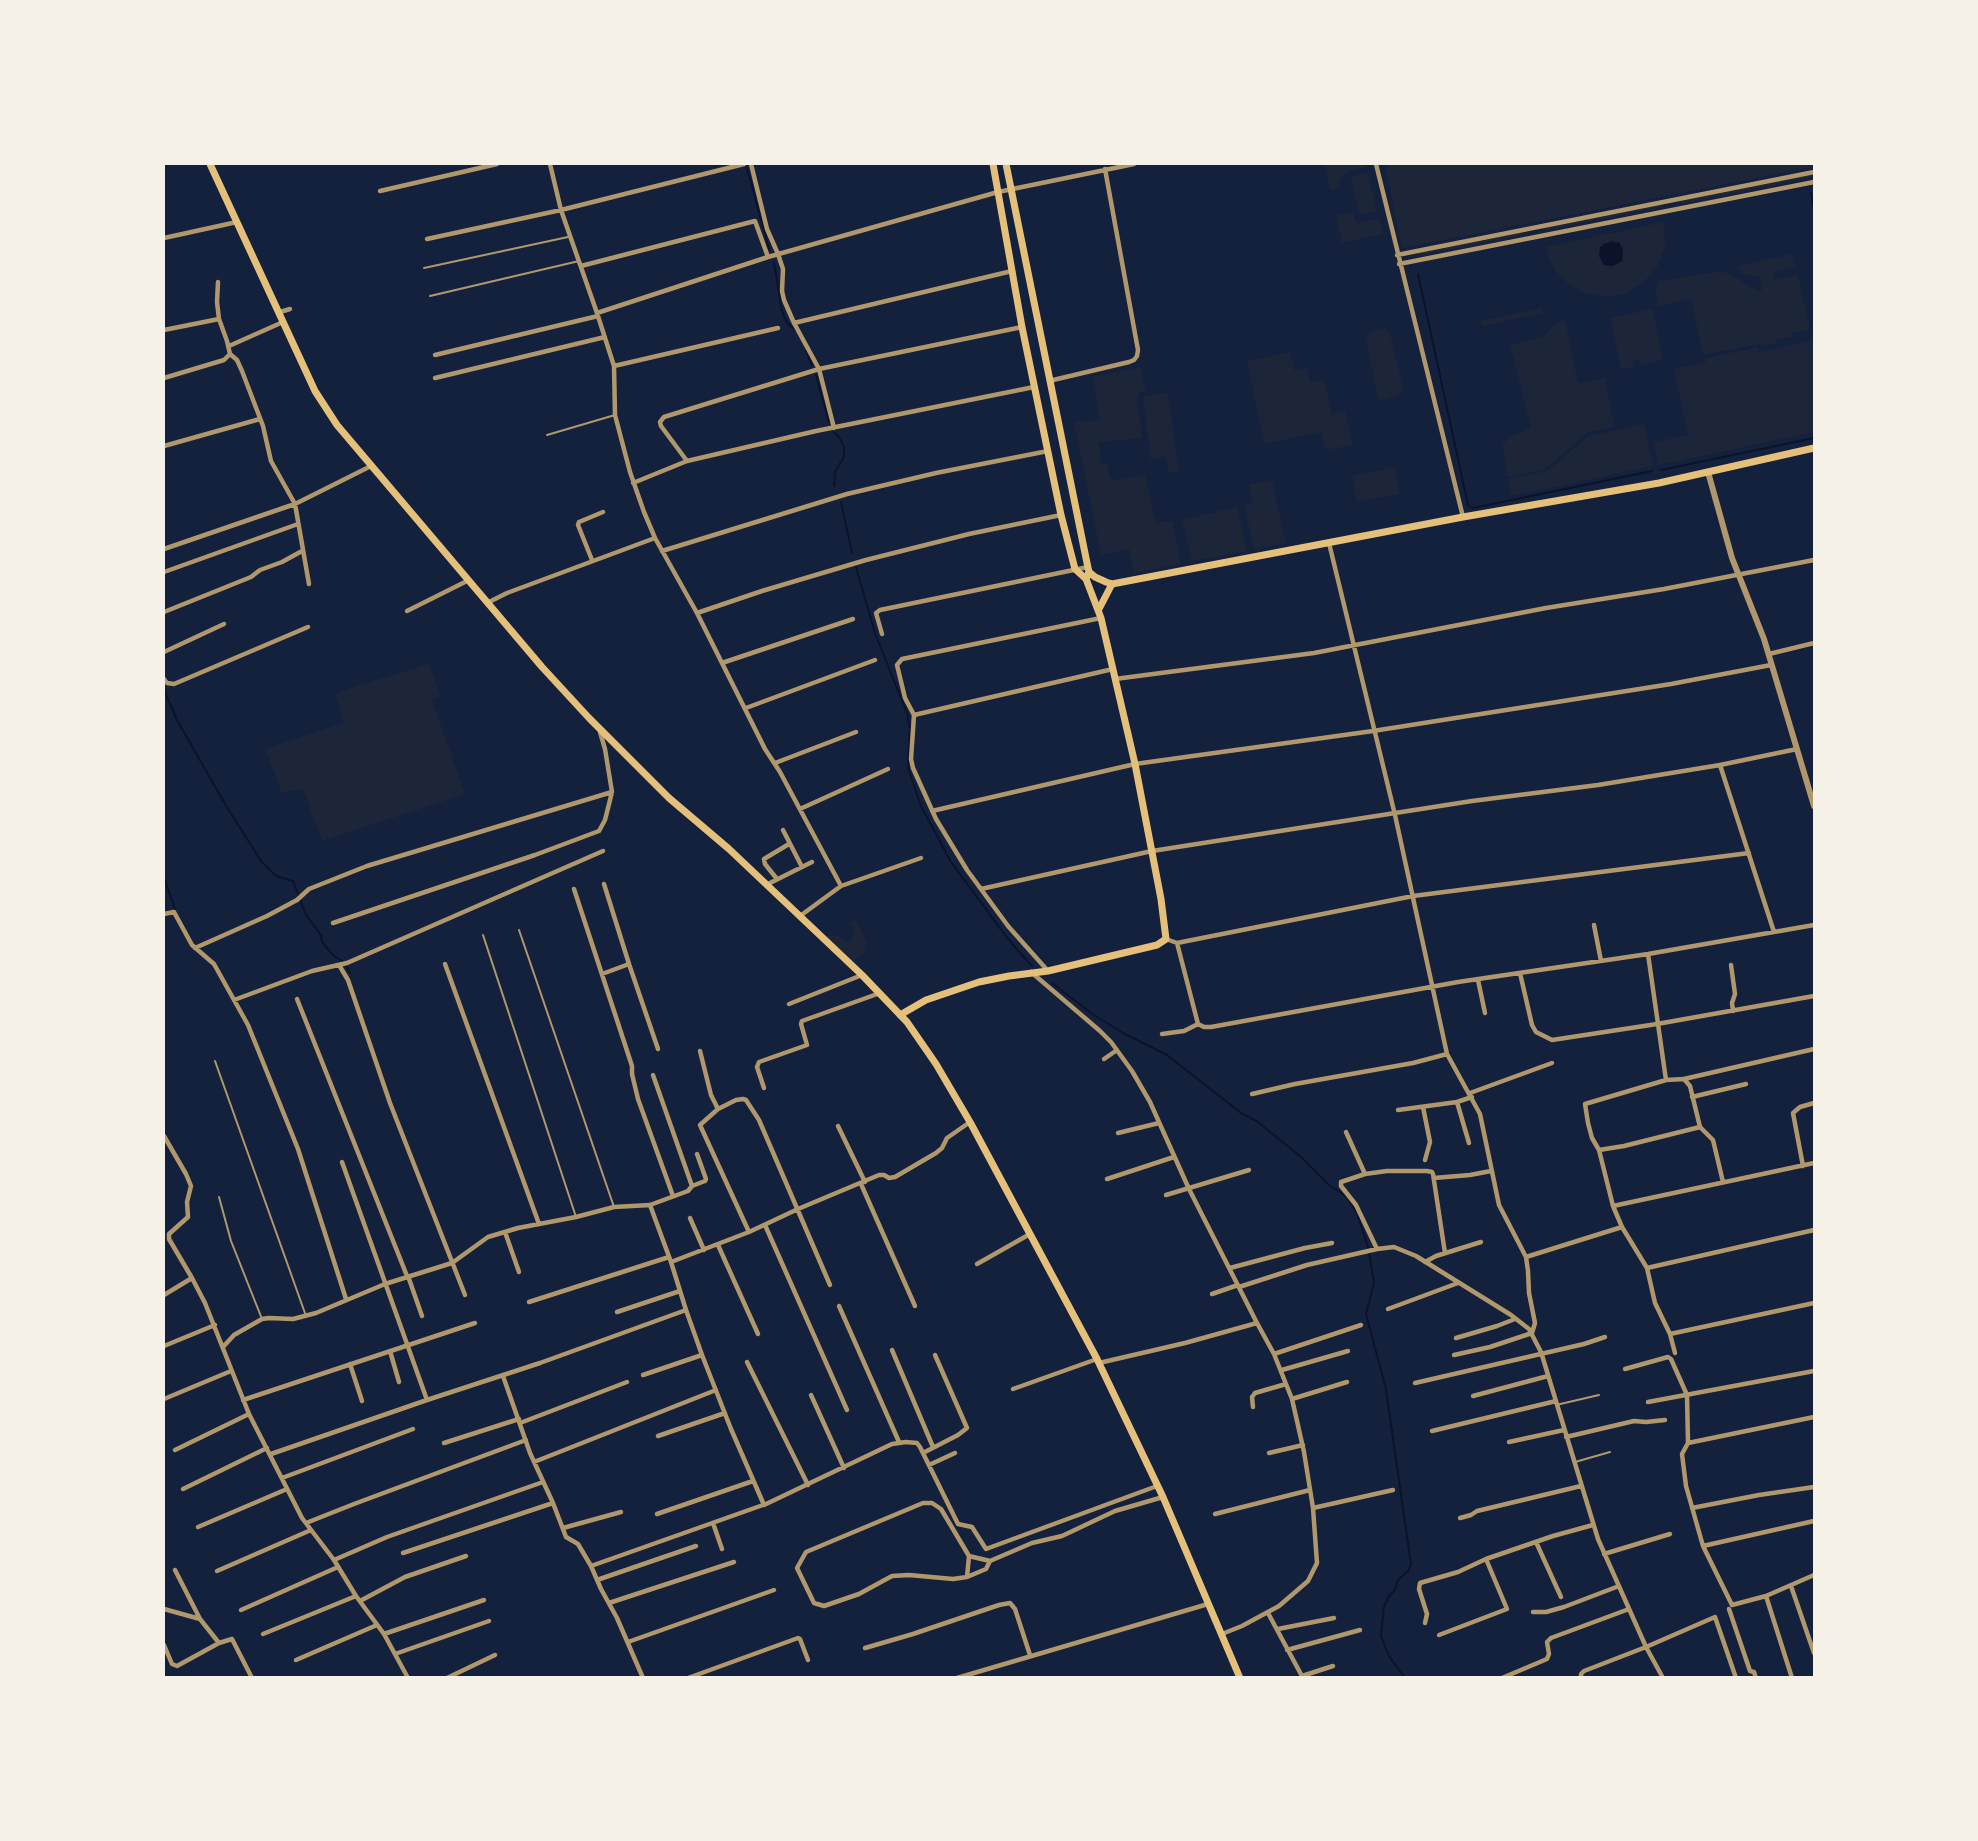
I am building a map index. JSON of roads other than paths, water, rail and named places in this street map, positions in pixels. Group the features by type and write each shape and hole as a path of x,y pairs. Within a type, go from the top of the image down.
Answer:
{"main road":[{"path":"210,164 322,403 337,425 542,668 600,730 669,798 729,849 862,975 900,1015 936,1064 970,1122 1098,1361 1163,1497 1240,1677"},
{"path":"993,164 1034,387 1075,569 1112,584 1463,517 1659,483 1815,448"},
{"path":"900,1015 926,1000 979,982 1048,970 1157,945 1166,939 1164,916 1135,764 1099,609 1094,603 1006,164"},
{"path":"1037,397 1051,394"},
{"path":"1099,609 1112,584"}],"street":[{"path":"380,191 496,164"},
{"path":"550,164 561,210 614,366 615,415 633,483 655,538 697,612 765,749 775,763 841,886"},
{"path":"427,239 561,210 744,164"},
{"path":"751,164 766,230 778,254 784,276 782,291 784,300 794,324 819,369 834,428"},
{"path":"1049,381 1129,362 1137,356 1138,350 1099,164"},
{"path":"435,355 598,315 768,257 998,192 1134,164"},
{"path":"1376,164 1463,517"},
{"path":"1397,255 1815,172"},
{"path":"1399,264 1815,182"},
{"path":"580,264 755,221 768,257"},
{"path":"164,238 237,222"},
{"path":"794,324 1012,271"},
{"path":"218,282 219,320 230,354 237,360 242,370 260,419 271,461 295,504 309,584"},
{"path":"280,312 290,309"},
{"path":"164,330 219,320"},
{"path":"229,346 283,322"},
{"path":"687,461 661,426 660,422 664,417 819,369 1022,327"},
{"path":"614,366 778,328"},
{"path":"435,378 605,337"},
{"path":"164,378 224,360 230,354"},
{"path":"633,483 687,461 1034,387"},
{"path":"164,446 260,419"},
{"path":"662,551 848,494 1048,451"},
{"path":"164,549 295,504 371,466"},
{"path":"1708,472 1732,558 1756,614 1815,806"},
{"path":"592,560 578,525 579,522 603,512"},
{"path":"697,612 866,560 969,534 1061,515"},
{"path":"164,572 298,524"},
{"path":"487,603 592,560 655,538"},
{"path":"1329,543 1395,814 1448,1054 1471,1095 1483,1126 1499,1205 1526,1257 1529,1293 1535,1323 1532,1333"},
{"path":"164,612 251,577 260,570 302,551"},
{"path":"1115,679 1353,647 1546,608 1815,560"},
{"path":"882,634 876,613 880,610 1075,569 1088,573"},
{"path":"407,611 467,580"},
{"path":"1048,970 1008,926 967,870 932,811 913,768 911,759 914,716 905,698 897,664 902,659 1101,618"},
{"path":"722,663 853,619"},
{"path":"164,652 224,624"},
{"path":"164,679 174,684 308,627"},
{"path":"1768,654 1815,643"},
{"path":"746,708 875,660"},
{"path":"932,811 1135,764 1284,745 1671,684 1771,665"},
{"path":"914,716 1113,669"},
{"path":"333,922 535,855 599,831 605,820 612,792 600,730"},
{"path":"775,763 856,732"},
{"path":"981,889 1152,851 1472,801 1598,785 1720,765 1797,749"},
{"path":"1720,765 1774,932"},
{"path":"800,809 888,769"},
{"path":"195,948 300,898 309,889 367,866 612,792"},
{"path":"783,830 802,867"},
{"path":"777,879 765,864 764,859 789,844"},
{"path":"234,1000 312,971 342,964 603,851"},
{"path":"1166,939 1177,944 1413,896 1749,853"},
{"path":"800,916 841,886 921,858"},
{"path":"765,885 812,862"},
{"path":"603,884 658,1048"},
{"path":"574,889 632,1066 638,1099 673,1196"},
{"path":"164,914 174,912 195,948 214,964 256,1043 298,1149 346,1299"},
{"path":"1594,925 1601,961"},
{"path":"1177,944 1198,1024 1211,1028 1478,980 1815,925"},
{"path":"1648,954 1666,1080"},
{"path":"342,964 390,1103 465,1295"},
{"path":"445,964 538,1224"},
{"path":"602,974 629,964"},
{"path":"1731,965 1735,994 1732,1003 1733,1011"},
{"path":"1031,972 1100,1031 1132,1071 1189,1189 1274,1354 1292,1399 1303,1445 1313,1508 1318,1553 1316,1568 1308,1581 1268,1613 1221,1634"},
{"path":"1520,973 1532,1025 1536,1032 1552,1040 1815,996"},
{"path":"789,1004 862,975"},
{"path":"1478,980 1485,1013"},
{"path":"764,1088 757,1067 759,1062 807,1045 802,1021 880,993"},
{"path":"297,999 422,1316"},
{"path":"1162,1034 1184,1032 1198,1024"},
{"path":"1675,1353 1670,1334 1655,1303 1647,1268 1622,1227 1613,1206 1599,1150 1592,1138 1585,1104 1666,1080 1684,1079 1815,1049"},
{"path":"700,1050 711,1095 718,1109"},
{"path":"1104,1059 1117,1050"},
{"path":"1252,1094 1413,1063 1448,1054"},
{"path":"1398,1110 1457,1102 1552,1063"},
{"path":"653,1076 692,1186"},
{"path":"1684,1079 1690,1086 1700,1126 1713,1140 1724,1182"},
{"path":"1692,1097 1746,1084"},
{"path":"749,1232 700,1125 718,1109 736,1100 745,1099 759,1120 830,1285"},
{"path":"1457,1102 1469,1143"},
{"path":"1803,1166 1793,1113 1800,1107 1815,1103"},
{"path":"1424,1107 1430,1142 1425,1160"},
{"path":"529,1302 704,1250 879,1175 892,1178 919,1164 942,1148 947,1138 970,1122"},
{"path":"1118,1133 1159,1123"},
{"path":"838,1126 915,1306"},
{"path":"1599,1150 1624,1146 1700,1126"},
{"path":"1346,1132 1365,1174"},
{"path":"164,1136 191,1186 187,1202 187,1219 168,1237 192,1278 214,1325 249,1414 271,1454 286,1489 306,1523 384,1634 407,1676 400,1677"},
{"path":"223,1347 234,1335 262,1319 292,1319 321,1312 346,1299 385,1284 452,1263 483,1239 614,1207 650,1205 688,1191 692,1186 706,1179 697,1154"},
{"path":"1107,1179 1174,1157"},
{"path":"342,1162 427,1400"},
{"path":"1613,1206 1815,1163"},
{"path":"1166,1195 1248,1170"},
{"path":"1374,1250 1356,1205 1340,1184 1343,1180 1365,1174 1387,1171 1427,1171 1433,1172 1445,1253"},
{"path":"1434,1178 1491,1171"},
{"path":"650,1205 702,1355 764,1505 899,1442 912,1441 917,1443 923,1453 958,1524 972,1527 986,1549 1157,1486"},
{"path":"690,1218 704,1250"},
{"path":"765,1225 847,1410"},
{"path":"1526,1257 1622,1227"},
{"path":"1647,1268 1815,1230"},
{"path":"506,1232 519,1272"},
{"path":"977,1264 1030,1234"},
{"path":"1425,1262 1481,1242"},
{"path":"1230,1268 1332,1243"},
{"path":"718,1245 758,1334"},
{"path":"1212,1294 1307,1265 1374,1250 1399,1248 1515,1318 1532,1333 1541,1352 1593,1525 1646,1647 1663,1677"},
{"path":"164,1295 192,1278"},
{"path":"1388,1309 1458,1283"},
{"path":"617,1312 680,1291"},
{"path":"1670,1334 1815,1303"},
{"path":"839,1306 899,1442"},
{"path":"271,1454 502,1376 686,1310"},
{"path":"1456,1338 1515,1318"},
{"path":"243,1400 474,1323"},
{"path":"1013,1389 1098,1361 1185,1343 1257,1323"},
{"path":"164,1346 214,1325"},
{"path":"1274,1354 1361,1325"},
{"path":"1454,1355 1490,1347 1532,1333"},
{"path":"1415,1383 1541,1352 1584,1344 1605,1337"},
{"path":"892,1350 933,1448"},
{"path":"390,1351 399,1382"},
{"path":"1281,1370 1348,1351"},
{"path":"643,1375 702,1355"},
{"path":"923,1453 967,1428 935,1355"},
{"path":"1625,1369 1669,1357 1687,1395 1688,1443 1682,1454 1686,1486 1703,1546 1732,1605 1766,1596 1814,1575"},
{"path":"747,1362 808,1485"},
{"path":"350,1364 362,1401"},
{"path":"164,1399 231,1371"},
{"path":"1648,1402 1815,1371"},
{"path":"502,1376 534,1462 554,1503 566,1537 580,1547 591,1566 643,1677"},
{"path":"1473,1396 1548,1376"},
{"path":"444,1443 519,1421 627,1382"},
{"path":"1292,1399 1347,1382"},
{"path":"1253,1407 1252,1397 1256,1393 1286,1384"},
{"path":"534,1462 716,1390"},
{"path":"811,1395 844,1468"},
{"path":"1432,1431 1556,1403"},
{"path":"658,1436 725,1413"},
{"path":"175,1450 249,1414"},
{"path":"1688,1443 1815,1416"},
{"path":"1566,1437 1634,1421 1665,1420"},
{"path":"282,1478 413,1429"},
{"path":"1509,1442 1564,1430"},
{"path":"306,1523 526,1440"},
{"path":"1269,1453 1303,1445"},
{"path":"183,1490 267,1449"},
{"path":"929,1465 955,1453"},
{"path":"657,1514 753,1481"},
{"path":"334,1560 387,1537 543,1482"},
{"path":"1460,1518 1477,1511 1581,1486"},
{"path":"1692,1508 1815,1487"},
{"path":"198,1527 286,1489"},
{"path":"1215,1514 1310,1490"},
{"path":"1313,1508 1393,1490"},
{"path":"969,1556 990,1561 1032,1543 1062,1536 1115,1511 1163,1497"},
{"path":"403,1553 554,1503"},
{"path":"967,1577 969,1556 941,1509 932,1503 924,1503 806,1552 797,1568 814,1603 824,1606 859,1594 892,1576 909,1575 953,1579 967,1577 986,1569 990,1561"},
{"path":"591,1566 763,1505"},
{"path":"563,1528 621,1512"},
{"path":"1703,1546 1815,1521"},
{"path":"713,1522 722,1549"},
{"path":"1425,1623 1427,1614 1419,1589 1420,1583 1458,1572 1486,1559 1536,1542 1593,1525"},
{"path":"217,1571 311,1530"},
{"path":"1604,1554 1670,1534"},
{"path":"1536,1542 1561,1597"},
{"path":"597,1580 696,1546"},
{"path":"360,1601 405,1577 466,1556"},
{"path":"1439,1635 1507,1609 1486,1559"},
{"path":"609,1603 734,1562"},
{"path":"241,1611 338,1567"},
{"path":"174,1570 200,1619 219,1643"},
{"path":"1533,1612 1546,1612 1618,1586"},
{"path":"1791,1586 1815,1653"},
{"path":"627,1642 774,1590"},
{"path":"262,1634 356,1596"},
{"path":"1766,1596 1792,1677"},
{"path":"384,1634 484,1600"},
{"path":"865,1648 1010,1603 1015,1609 1030,1655"},
{"path":"957,1677 1115,1633 1208,1604"},
{"path":"164,1609 200,1619"},
{"path":"1502,1677 1547,1659 1549,1657 1548,1640 1629,1609"},
{"path":"1729,1609 1750,1671 1754,1672 1756,1677"},
{"path":"1268,1613 1303,1677 1333,1666"},
{"path":"1581,1677 1584,1671 1715,1617 1736,1677"},
{"path":"1278,1629 1334,1618"},
{"path":"396,1654 489,1621"},
{"path":"296,1660 377,1625"},
{"path":"1287,1650 1360,1630"},
{"path":"688,1677 798,1638 808,1660"},
{"path":"164,1645 175,1666 219,1643 234,1640 252,1677"},
{"path":"447,1677 495,1655"}],"lane":[{"path":"424,268 570,237"},
{"path":"430,296 580,264"},
{"path":"547,435 615,415"},
{"path":"519,930 614,1207"},
{"path":"483,935 576,1216"},
{"path":"215,1061 306,1316"},
{"path":"219,1197 231,1241 262,1319"},
{"path":"1556,1403 1599,1395"},
{"path":"1574,1462 1610,1452"}],"waterway":[{"path":"747,168 769,249"},
{"path":"1811,193 1814,210"},
{"path":"774,263 782,311 787,323 796,330"},
{"path":"1418,274 1468,505 1473,508 1652,471"},
{"path":"806,349 812,366"},
{"path":"816,375 829,422"},
{"path":"834,432 844,447 844,457 835,472 834,486"},
{"path":"1661,470 1814,438"},
{"path":"841,502 852,553"},
{"path":"856,567 875,633 907,713 910,728 908,768 921,806 951,862 1008,939 1032,966"},
{"path":"164,690 177,720 261,861 276,876 293,881 306,915 321,935 322,942 334,956 344,962 350,973"},
{"path":"164,878 175,909"},
{"path":"1052,983 1094,1015 1167,1055 1241,1113 1258,1122 1301,1157 1329,1185 1347,1197 1357,1213 1368,1247 1374,1283 1366,1314 1386,1389 1411,1564 1408,1571 1398,1580 1395,1590 1384,1607 1381,1636 1389,1656 1405,1678"}]}
